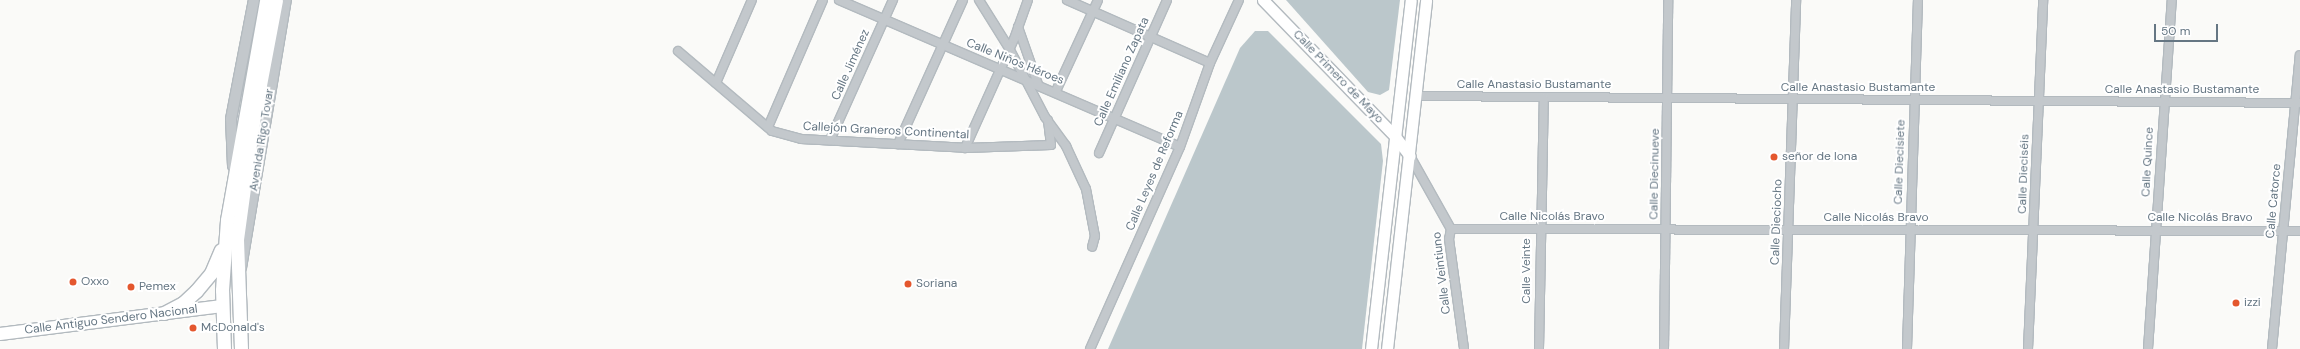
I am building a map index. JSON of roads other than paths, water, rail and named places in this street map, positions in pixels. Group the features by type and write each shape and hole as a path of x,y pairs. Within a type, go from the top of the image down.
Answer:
{"highway":[{"name":"Avenida Rigo Tovar","path":"224,349 222,306 225,240 242,131 266,0"},
{"name":"Avenida Rigo Tovar","path":"240,345 237,239 253,122 276,0"},
{"path":"164,312 183,303 209,277 225,240"},
{"path":"222,306 233,322 240,345"}],"main road":[{"name":"Calle Primero de Mayo","path":"1263,0 1394,134 1410,156"},
{"path":"1371,349 1394,134 1411,0"},
{"path":"1387,349 1410,156 1426,0"},
{"path":"1378,118 1390,115 1398,108"},
{"name":"Calle Antiguo Sendero Nacional","path":"0,334 164,312 222,306"}],"street":[{"name":"Avenida Rigo Tovar","path":"233,185 231,119 254,0"},
{"name":"Avenida Rigo Tovar","path":"239,280 248,236 261,140 286,0"},
{"path":"716,83 752,0"},
{"path":"768,127 823,0"},
{"name":"Calle Niños Héroes","path":"839,0 1000,70 1056,91 1180,147"},
{"name":"Calle Jiménez","path":"830,140 893,0"},
{"path":"898,144 963,0"},
{"path":"979,0 1009,48 1023,78 1048,120 1066,146 1086,189 1095,236 1092,247"},
{"path":"964,148 1000,70 1028,0"},
{"path":"1067,0 1210,63"},
{"path":"1056,91 1098,0"},
{"name":"Calle Emiliano Zapata","path":"1099,153 1167,0"},
{"name":"Calle Leyes de Reforma","path":"1090,349 1180,147 1210,63 1238,0"},
{"name":"Calle Diecinueve","path":"1664,349 1667,229 1668,0"},
{"name":"Calle Dieciocho","path":"1784,349 1796,0"},
{"name":"Calle Diecisiete","path":"1907,349 1918,0"},
{"name":"Calle Dieciséis","path":"2028,349 2044,0"},
{"name":"Calle Quince","path":"2148,349 2172,0"},
{"path":"1018,27 1038,84"},
{"name":"Callejón Graneros Continental","path":"678,51 768,127 801,139 964,148 1051,146 1048,120"},
{"name":"Calle Catorce","path":"2272,349 2283,231 2298,103 2300,55"},
{"name":"Calle Anastasio Bustamante","path":"1416,96 2298,103"},
{"name":"Calle Veinte","path":"1539,349 1540,228 1544,97"},
{"name":"Calle Veintiuno","path":"1410,156 1451,229 1448,239 1464,349"},
{"name":"Calle Nicolás Bravo","path":"1451,229 1540,228 1910,231 2300,231"}],"place":[{"name":"señor de lona","path":"1774,157"},
{"name":"Oxxo","path":"73,282"},
{"name":"Soriana","path":"908,284"},
{"name":"Pemex","path":"131,287"},
{"name":"izzi","path":"2236,303"},
{"name":"McDonald's","path":"193,328"}]}
